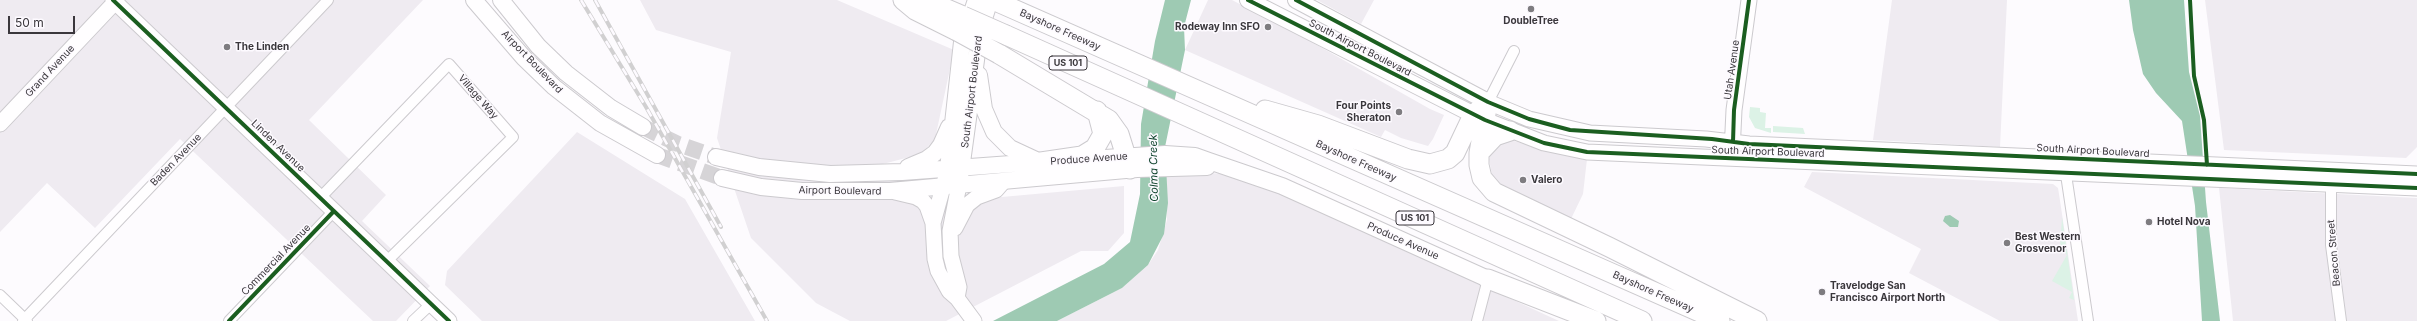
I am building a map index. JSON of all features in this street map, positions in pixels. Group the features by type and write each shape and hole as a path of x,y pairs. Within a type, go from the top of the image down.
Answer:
{"highway":[{"path":"903,0 915,10 960,24 999,54 1097,111 1115,126 1132,162"},
{"name":"US 101","path":"926,0 960,24 1006,35 1642,321"},
{"name":"Bayshore Freeway","path":"993,0 1720,321"},
{"path":"1193,89 1318,125 1408,159 1430,164 1448,159 1455,153 1488,102"},
{"path":"1041,162 1090,153 1098,145 1103,134 1097,111"},
{"path":"1479,118 1479,165 1482,178 1494,192 1609,247 1757,321"},
{"path":"1479,153 1495,136 1510,131"},
{"path":"1488,279 1596,321"}],"main road":[{"name":"Airport Boulevard","path":"474,0 524,58 554,87 600,123 657,155"},
{"name":"Airport Boulevard","path":"501,0 538,46 566,73 600,100 643,127"},
{"name":"South Airport Boulevard","path":"959,185 955,168 956,104 962,42 976,0"},
{"name":"South Airport Boulevard","path":"955,168 980,31 990,0"},
{"name":"South Airport Boulevard","path":"1248,0 1479,118"},
{"name":"South Airport Boulevard","path":"1296,0 1488,102"},
{"path":"977,52 984,109 994,132 1010,148 1041,162"},
{"path":"879,173 910,167 933,154 946,136 956,104"},
{"name":"Airport Boulevard","path":"716,157 759,167 804,173 879,173 955,168"},
{"name":"Produce Avenue","path":"955,168 1041,162 1166,161 1229,167 1282,186 1488,279"},
{"name":"Produce Avenue","path":"959,185 1003,182 1132,162"},
{"name":"Airport Boulevard","path":"722,178 762,186 802,191 890,191 959,185"}],"street":[{"name":"Baden Avenue","path":"25,320 328,0"},
{"name":"Utah Avenue","path":"1731,159 1734,110 1749,0"},
{"name":"Linden Avenue","path":"115,1 449,321"},
{"name":"Grand Avenue","path":"0,124 115,1"},
{"path":"1488,102 1514,51"},
{"name":"Village Way","path":"320,198 449,64 513,137 387,261"},
{"name":"South Airport Boulevard","path":"1488,102 1529,119 1570,130 1733,142 2064,158 2331,184 2417,188"},
{"name":"South Airport Boulevard","path":"1479,118 1544,143 1587,152 2066,173 2183,170"},
{"path":"2064,158 2088,321"},
{"path":"955,168 943,186 934,223 935,259 938,271 949,292 957,298 974,321"},
{"name":"South Airport Boulevard","path":"2205,172 2417,174"},
{"path":"950,245 957,222 967,205 977,197 996,190 1003,182"},
{"name":"Beacon Street","path":"2331,184 2331,245 2341,321"},
{"path":"957,298 959,287 953,267 950,245 952,217 959,185"},
{"path":"890,191 916,197 923,201 928,206 934,223"},
{"name":"Commercial Avenue","path":"229,321 334,211"},
{"path":"1478,321 1488,279"},
{"path":"0,295 25,320"},
{"path":"413,321 431,304"}],"shaded area":[{"path":"0,0 423,0 309,120 386,195 362,221 430,286 396,321 373,321 180,139 95,228 47,183 0,232"},
{"path":"640,0 837,0 954,50 935,139 921,154 883,164 913,205 1124,186 1124,233 1108,251 1081,251 946,321 850,321 816,303 751,238 717,138 731,52 656,30"},
{"path":"1208,0 1232,0 1301,36 1430,109 1444,115 1433,139 1428,146 1401,138 1385,130 1381,137 1185,50"},
{"path":"1317,0 1374,0 1361,24"},
{"path":"1892,0 2007,0 2000,147 1873,140"},
{"path":"2205,0 2417,0 2417,147 2406,158 2224,150"},
{"path":"1750,107 1760,108 1760,112 1766,113 1765,128 1771,128 1771,133 1755,128 1749,117"},
{"path":"1773,126 1803,128 1805,134 1773,132"},
{"path":"577,132 685,199 755,321 482,321 445,285 447,271"},
{"path":"1507,139 1556,153 1587,159 1583,194 1570,221 1503,190 1492,175 1489,159 1494,147"},
{"path":"1166,171 1229,174 1292,198 1559,321 1057,321 1122,288 1148,265 1158,250 1167,220"},
{"path":"1812,172 2053,184 2058,188 2078,321 2000,321 1909,273 1921,249 1804,187"},
{"path":"2219,188 2417,198 2417,321 2233,321"},
{"path":"2062,217 2074,300 2069,298 2072,292 2052,281 2067,255 2060,248"}],"water":[{"name":"Colma Creek","path":"1165,0 1191,0 1184,27 1185,50 1165,147 1168,203 1164,234 1148,265 1122,288 1057,321 993,321 1104,264 1130,242 1140,194 1141,124 1155,41"},
{"path":"2129,0 2184,0 2189,72 2200,116 2206,202 2220,321 2202,321 2195,206 2182,121 2156,93 2143,74 2133,30"},
{"path":"1950,215 1959,221 1958,227 1950,227 1943,221 1945,216"}],"tunnel":[{"path":"643,127 678,144 716,157"},
{"path":"657,155 722,178"}],"railway":[{"path":"581,0 646,107 767,321"},
{"path":"595,0 721,227"}],"cycle path":[{"path":"113,0 449,321"},
{"path":"1248,0 1485,120 1544,143 1587,152 2417,188"},
{"path":"1296,0 1488,102 1529,119 1570,130 1712,139 1749,144 2417,174"},
{"path":"1733,142 1734,110 1749,0"},
{"path":"2190,0 2194,76 2204,120 2207,165"},
{"path":"229,321 334,211"}],"place":[{"name":"DoubleTree","path":"1531,9"},
{"name":"Rodeway Inn SFO","path":"1268,27"},
{"name":"The Linden","path":"227,47"},
{"name":"Four Points Sheraton","path":"1399,112"},
{"name":"Valero","path":"1523,180"},
{"name":"Hotel Nova","path":"2149,222"},
{"name":"Best Western Grosvenor","path":"2007,243"},
{"name":"Travelodge San Francisco Airport North","path":"1822,292"}]}
